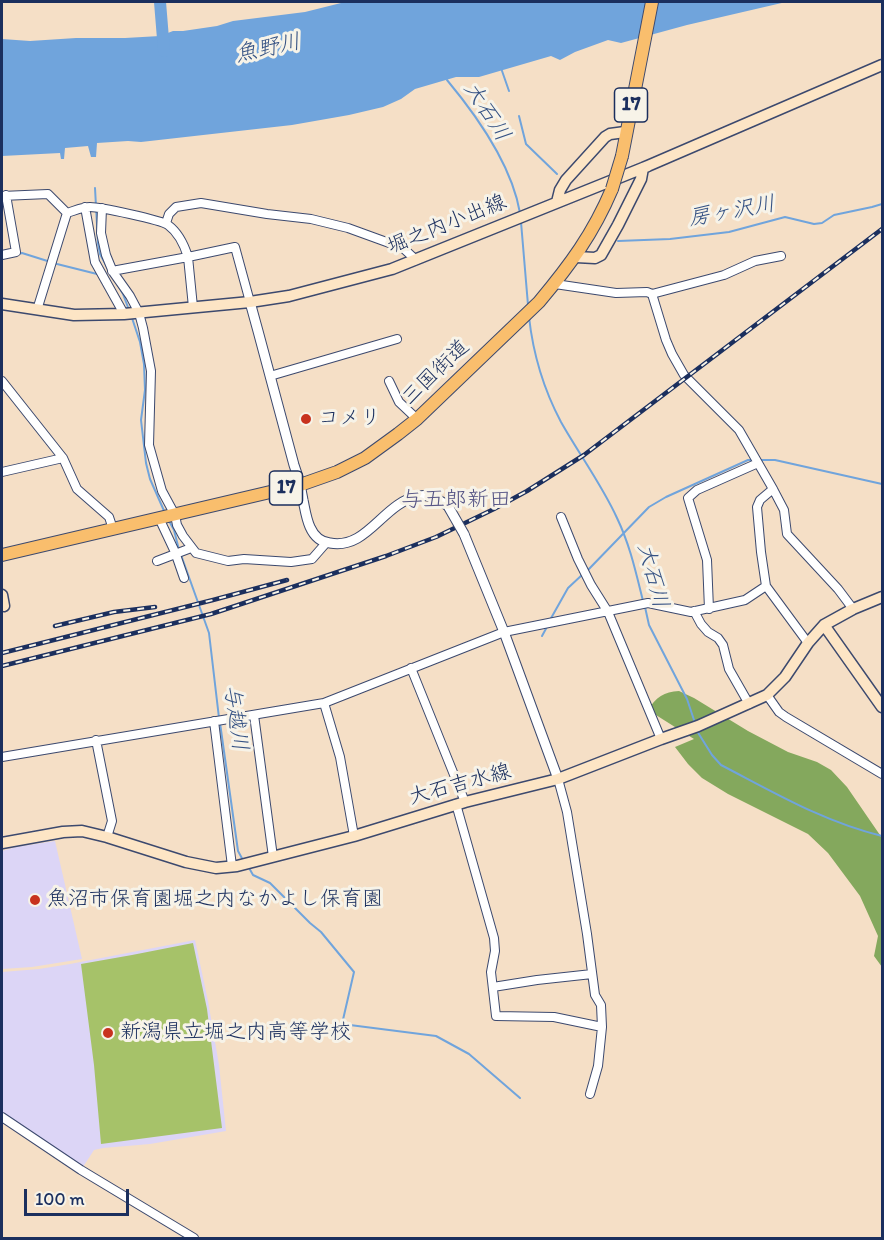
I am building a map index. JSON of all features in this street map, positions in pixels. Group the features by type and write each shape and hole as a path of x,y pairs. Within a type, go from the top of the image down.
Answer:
{"highway":[{"name":"三国街道","path":"2,555 300,485 337,472 365,458 417,419 539,302 576,257 590,235 612,189 622,156 652,2"}],"main road":[{"name":"堀之内小出線","path":"2,304 74,315 131,313 289,296 392,269 643,168 882,65"},
{"path":"557,202 566,180 605,137 625,132"},
{"path":"576,257 595,258 601,255 641,179 643,168"},
{"name":"大石吉水線","path":"2,843 63,832 82,831 186,862 216,868 232,867 354,836 460,803 558,780 695,727 767,695 785,676 824,625 853,609 882,597"},
{"path":"824,625 882,708"}],"street":[{"path":"2,255 16,252 4,196 48,194 67,213"},
{"path":"166,223 169,214 176,207 201,203 311,219 348,228 403,248 416,260"},
{"path":"67,213 87,207 102,208 166,223 184,244 188,257 193,307"},
{"path":"87,207 101,258 131,313 143,328 151,371 149,445 162,491 175,514 184,578"},
{"path":"102,208 101,258 130,296 131,313"},
{"path":"38,310 67,213"},
{"path":"2,231 12,228"},
{"path":"112,271 235,247 309,524 318,539 326,543 342,545 358,540 390,511 418,496 435,497 448,506 464,534 504,632 558,780 567,812 595,995 601,1005 602,1027 598,1066 590,1094"},
{"path":"555,284 616,293 647,292 652,294 724,275 755,261 781,256"},
{"path":"652,294 666,340 684,375 738,430 784,510 787,534 838,589 853,609"},
{"path":"270,376 397,339"},
{"path":"2,381 63,458 77,489 109,517 113,529"},
{"path":"389,381 399,402 417,419"},
{"path":"2,472 63,458"},
{"path":"709,609 707,560 688,498 698,490 758,463"},
{"path":"773,489 760,500 757,507 766,586 808,643"},
{"path":"561,517 591,585 608,612 661,739"},
{"path":"159,518 182,552"},
{"path":"157,561 182,552 228,561 244,559 291,562 312,560 326,543"},
{"path":"2,757 324,703 504,632 648,603 690,612 709,609 745,600 766,586"},
{"path":"694,611 701,624 723,645 729,669 749,704"},
{"path":"411,668 460,803 494,938 495,951 491,972 496,1016 554,1017 602,1027"},
{"path":"767,695 779,712 786,717 882,774"},
{"path":"324,703 340,757 354,836"},
{"path":"254,715 273,857"},
{"path":"214,721 232,867"},
{"path":"96,741 112,821 107,837"},
{"path":"493,987 592,974"},
{"path":"2,1117 81,1170 194,1239"}],"shaded area":[{"name":"魚沼市保育園堀之内なかよし保育園","path":"55,841 82,959 2,969 2,851"},
{"name":"新潟県立堀之内高等学校","path":"195,940 219,1065 226,1131 150,1144 94,1150 83,1167 2,1112 2,972 70,964"}],"green space":[{"path":"679,691 788,752 817,762 831,770 847,787 882,838 882,967 874,956 878,936 860,896 828,853 808,834 728,794 702,778 675,747 694,739 648,710 661,696"},
{"path":"193,943 207,1009 222,1128 101,1144 81,964"}],"water":[{"name":"魚野川","path":"345,2 786,2 621,43 608,40 560,60 551,56 479,77 456,77 415,89 401,99 383,107 349,115 292,125 141,142 97,143 96,157 91,157 88,146 65,148 64,159 61,159 60,153 2,156 2,39 30,41 160,36 173,31 217,26 233,21 305,12"}],"waterway":[{"path":"160,2 164,51"},
{"name":"房ヶ沢川","path":"501,68 509,91"},
{"name":"大石川","path":"447,80 492,142 509,177 520,213"},
{"name":"房ヶ沢川","path":"519,116 526,144 557,174"},
{"name":"与越川","path":"95,188 98,243 100,254 107,267"},
{"name":"房ヶ沢川","path":"618,241 670,239 729,232 785,217 814,224 822,223 834,215 882,204"},
{"name":"大石川","path":"521,222 528,305"},
{"path":"16,255 22,253 97,274"},
{"name":"与越川","path":"116,282 129,310"},
{"name":"大石川","path":"529,317 536,358 549,397 622,528 643,601"},
{"name":"与越川","path":"132,318 144,364 145,390 141,420 146,463 150,479 165,513"},
{"path":"587,571 649,507 748,460 754,460"},
{"path":"760,460 775,460 882,484"},
{"name":"与越川","path":"169,521 179,550"},
{"name":"与越川","path":"181,555 209,633 219,718"},
{"path":"550,620 568,588 583,574"},
{"name":"大石川","path":"645,607 649,625 687,699 695,723"},
{"path":"542,636 548,625"},
{"name":"与越川","path":"220,723 238,851 244,862"},
{"name":"大石川","path":"697,731 721,765 820,815 882,836"},
{"name":"与越川","path":"248,866 253,875 270,883 321,932 354,972 342,1024 436,1036 469,1054 520,1098"}],"railway":[{"path":"2,666 211,614 386,556 436,537 494,509 584,455 882,229"},
{"path":"2,653 287,580"},
{"path":"55,626 114,612 155,607"}],"place":[{"name":"コメリ","path":"306,419"},
{"name":"魚沼市保育園堀之内なかよし保育園","path":"35,900"},
{"name":"新潟県立堀之内高等学校","path":"108,1033"}],"district":[{"name":"与五郎新田","path":"456,500"}]}
